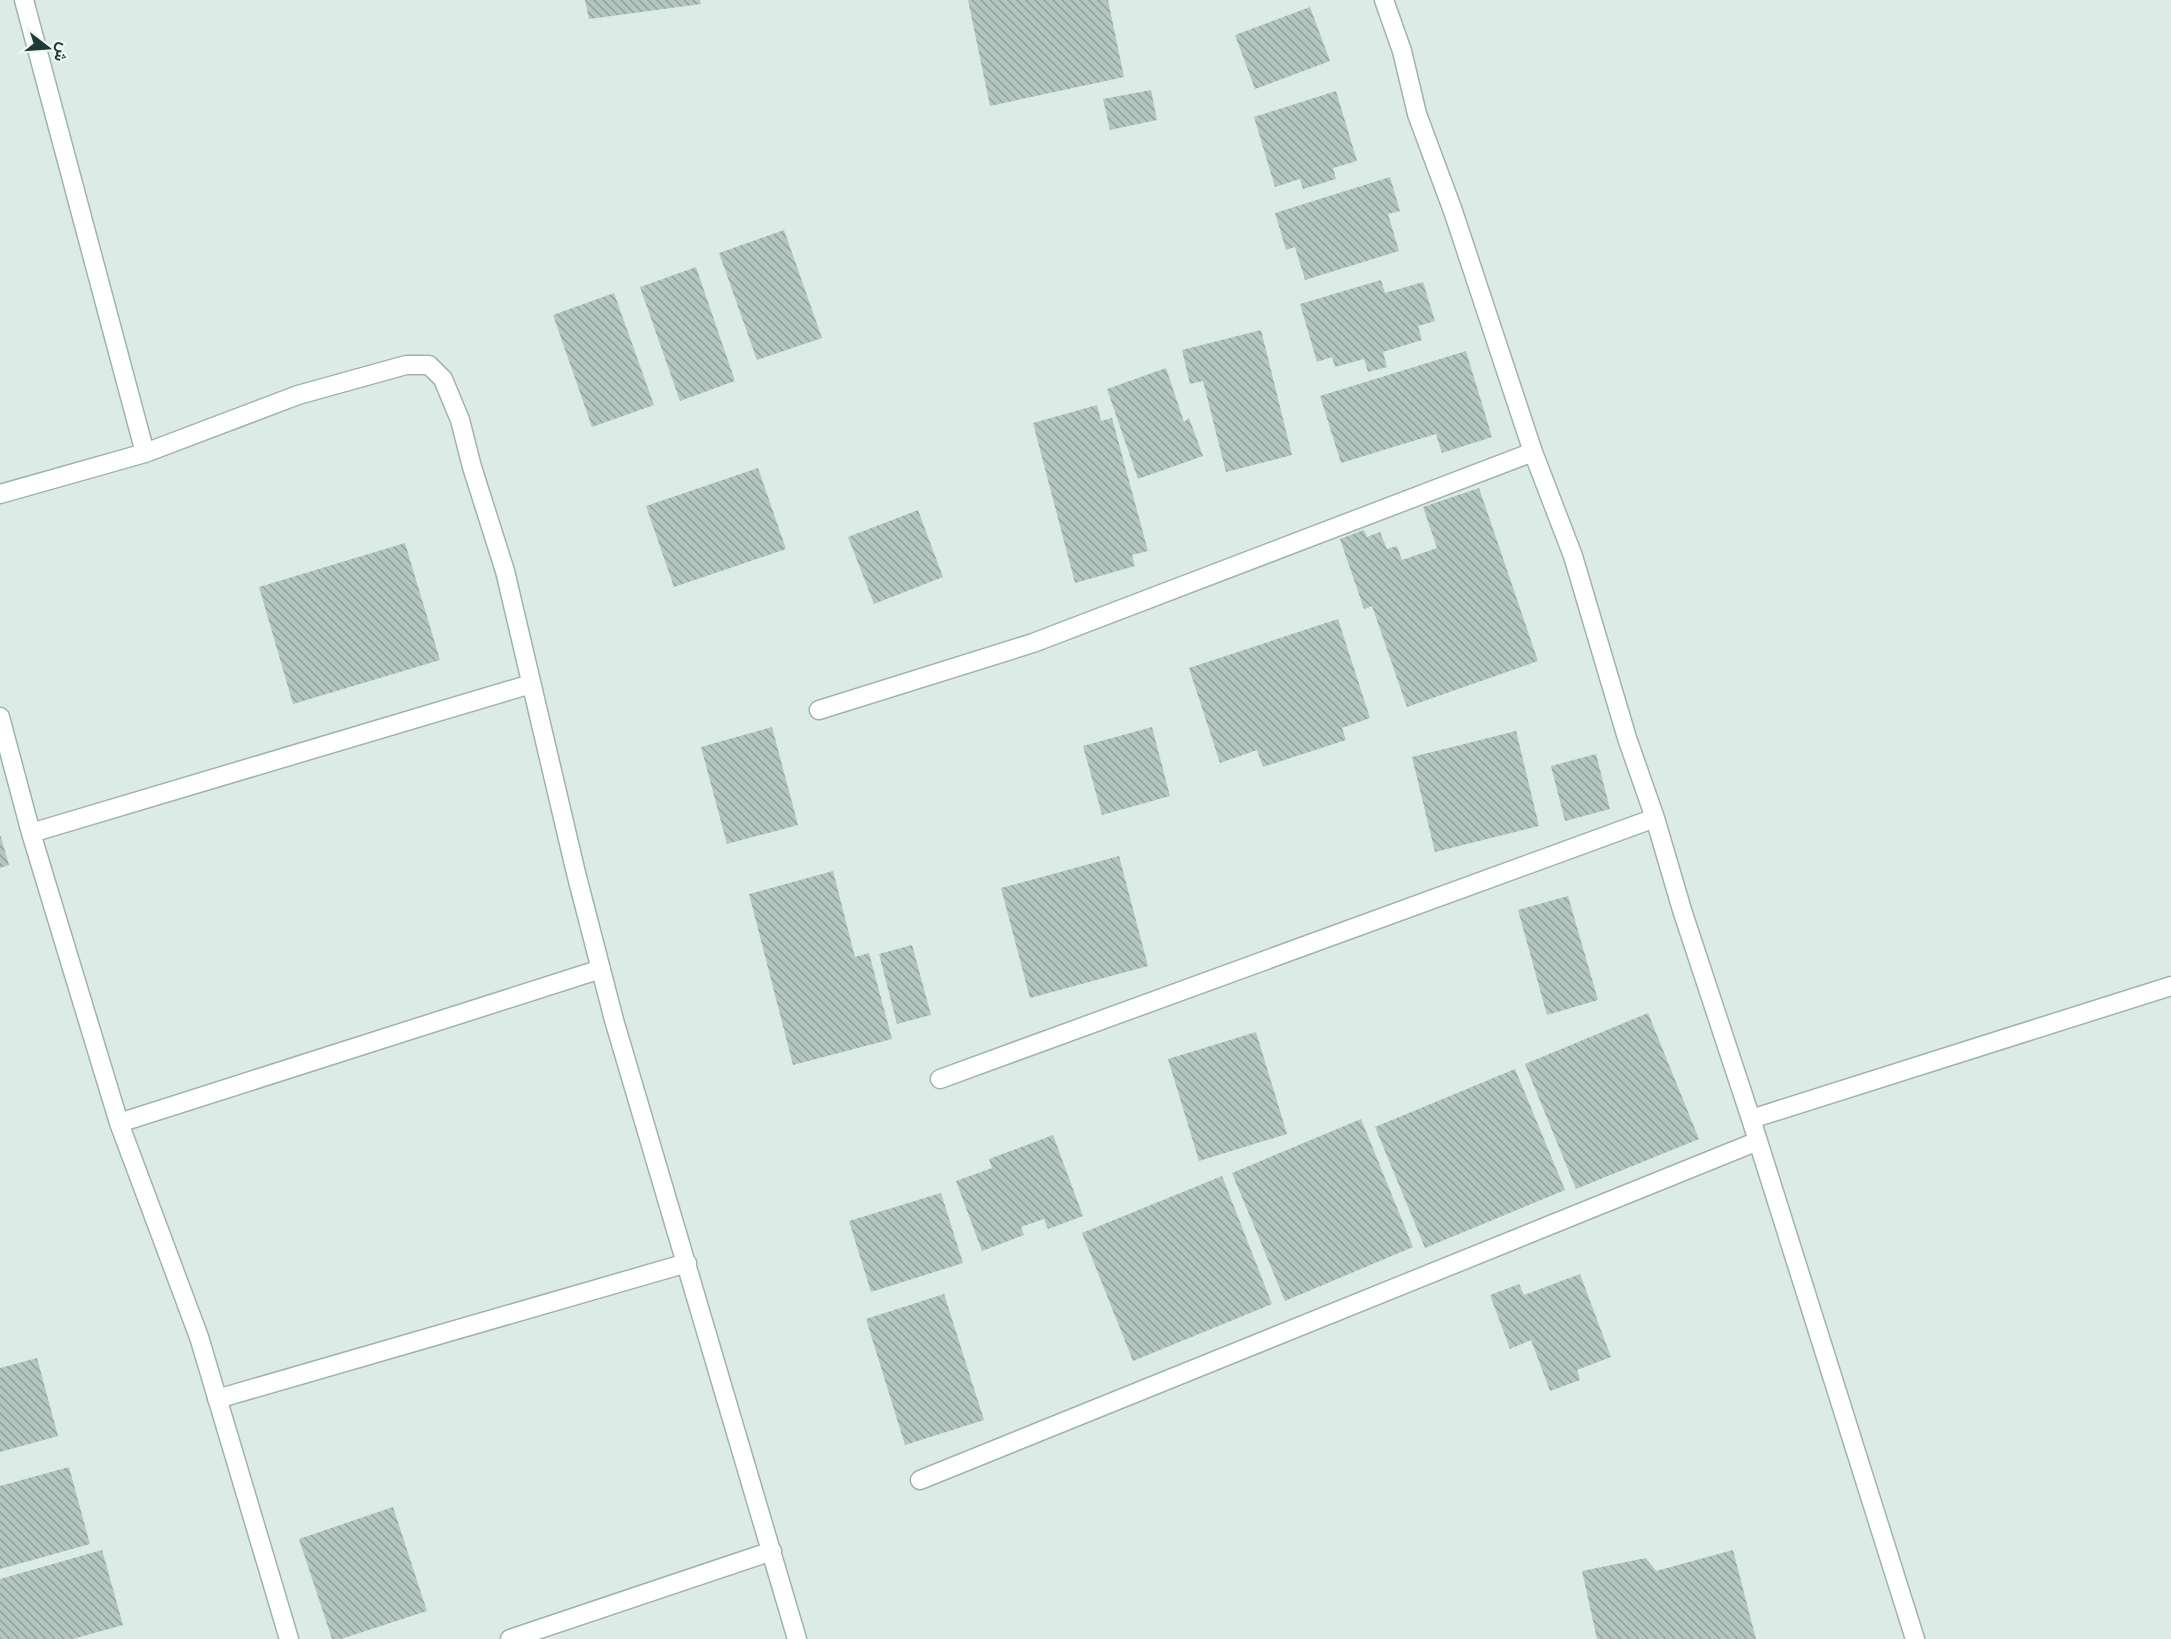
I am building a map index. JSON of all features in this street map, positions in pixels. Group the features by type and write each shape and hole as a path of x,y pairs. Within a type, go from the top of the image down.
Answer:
{"street":[{"path":"24,0 145,453"},
{"path":"1384,0 1402,51 1417,114 1453,212 1533,452 1573,556 1627,738 1655,818 1682,910 1751,1119 1915,1639"},
{"path":"0,494 145,453 298,395 405,365 429,364 443,379 460,420 472,467 505,571 614,1020 797,1639"},
{"path":"819,710 1033,643 1533,452"},
{"path":"31,833 531,684"},
{"path":"0,717 31,833 120,1123 199,1337 289,1639"},
{"path":"939,1079 1655,818"},
{"path":"120,1123 601,969"},
{"path":"1751,1119 2171,986"},
{"path":"920,1480 1758,1141"},
{"path":"218,1399 687,1263"},
{"path":"510,1639 772,1551"}],"building":[{"path":"585,0 700,0 701,4 589,19"},
{"path":"968,0 1108,0 1124,77 990,106"},
{"path":"1310,7 1330,61 1255,89 1235,35"},
{"path":"1151,90 1157,120 1110,130 1103,99"},
{"path":"1336,91 1357,161 1333,168 1336,179 1303,189 1300,179 1275,187 1254,117"},
{"path":"1390,177 1400,211 1388,214 1399,251 1305,280 1295,247 1286,250 1275,213"},
{"path":"784,230 822,338 757,360 719,253"},
{"path":"696,267 735,381 680,401 640,287"},
{"path":"1381,280 1385,293 1423,282 1435,321 1418,326 1422,340 1383,352 1387,367 1368,372 1364,359 1335,367 1332,357 1317,362 1300,304"},
{"path":"614,293 654,405 592,427 553,315"},
{"path":"1261,330 1292,455 1226,472 1203,381 1190,384 1182,350"},
{"path":"1466,351 1492,437 1442,453 1436,434 1341,463 1320,396"},
{"path":"1166,368 1184,422 1189,418 1203,456 1138,479 1107,389"},
{"path":"1097,405 1101,421 1112,418 1148,551 1132,555 1135,566 1075,583 1033,423"},
{"path":"758,468 786,549 674,587 646,506"},
{"path":"1479,488 1538,661 1407,707 1372,606 1364,609 1340,539 1364,530 1367,537 1380,532 1387,549 1397,546 1402,560 1437,548 1423,507"},
{"path":"918,510 943,577 874,604 848,537"},
{"path":"405,543 440,660 293,704 259,587"},
{"path":"1338,619 1370,718 1342,728 1346,740 1263,767 1257,750 1220,763 1189,668"},
{"path":"772,727 798,825 727,844 701,747"},
{"path":"1152,727 1170,796 1102,815 1083,746"},
{"path":"1516,731 1539,826 1435,852 1412,757"},
{"path":"1596,754 1610,809 1565,821 1551,766"},
{"path":"0,834 9,865 0,868"},
{"path":"1119,856 1148,966 1030,998 1001,888"},
{"path":"833,871 855,957 869,953 892,1039 793,1065 749,894"},
{"path":"1568,896 1598,1000 1547,1015 1518,910"},
{"path":"912,945 931,1015 897,1024 879,954"},
{"path":"1648,1013 1699,1139 1576,1189 1525,1064"},
{"path":"1256,1032 1287,1134 1199,1161 1168,1059"},
{"path":"1515,1069 1565,1190 1425,1248 1375,1127"},
{"path":"1361,1119 1413,1247 1285,1301 1232,1173"},
{"path":"1053,1135 1083,1216 1048,1229 1044,1219 1021,1227 1024,1235 982,1251 956,1181 992,1168 989,1159"},
{"path":"1222,1176 1272,1304 1133,1361 1082,1233"},
{"path":"941,1193 963,1263 871,1292 849,1221"},
{"path":"1580,1274 1611,1357 1577,1370 1580,1380 1550,1391 1531,1340 1510,1349 1490,1295 1519,1284 1524,1295"},
{"path":"944,1294 984,1420 905,1445 866,1319"},
{"path":"37,1358 58,1436 0,1452 0,1368"},
{"path":"69,1467 90,1544 0,1569 0,1486"},
{"path":"393,1507 427,1611 341,1639 332,1639 299,1539"},
{"path":"102,1550 123,1625 73,1639 0,1639 0,1579"},
{"path":"1733,1550 1756,1639 1597,1639 1582,1571 1646,1558 1656,1571"}]}
